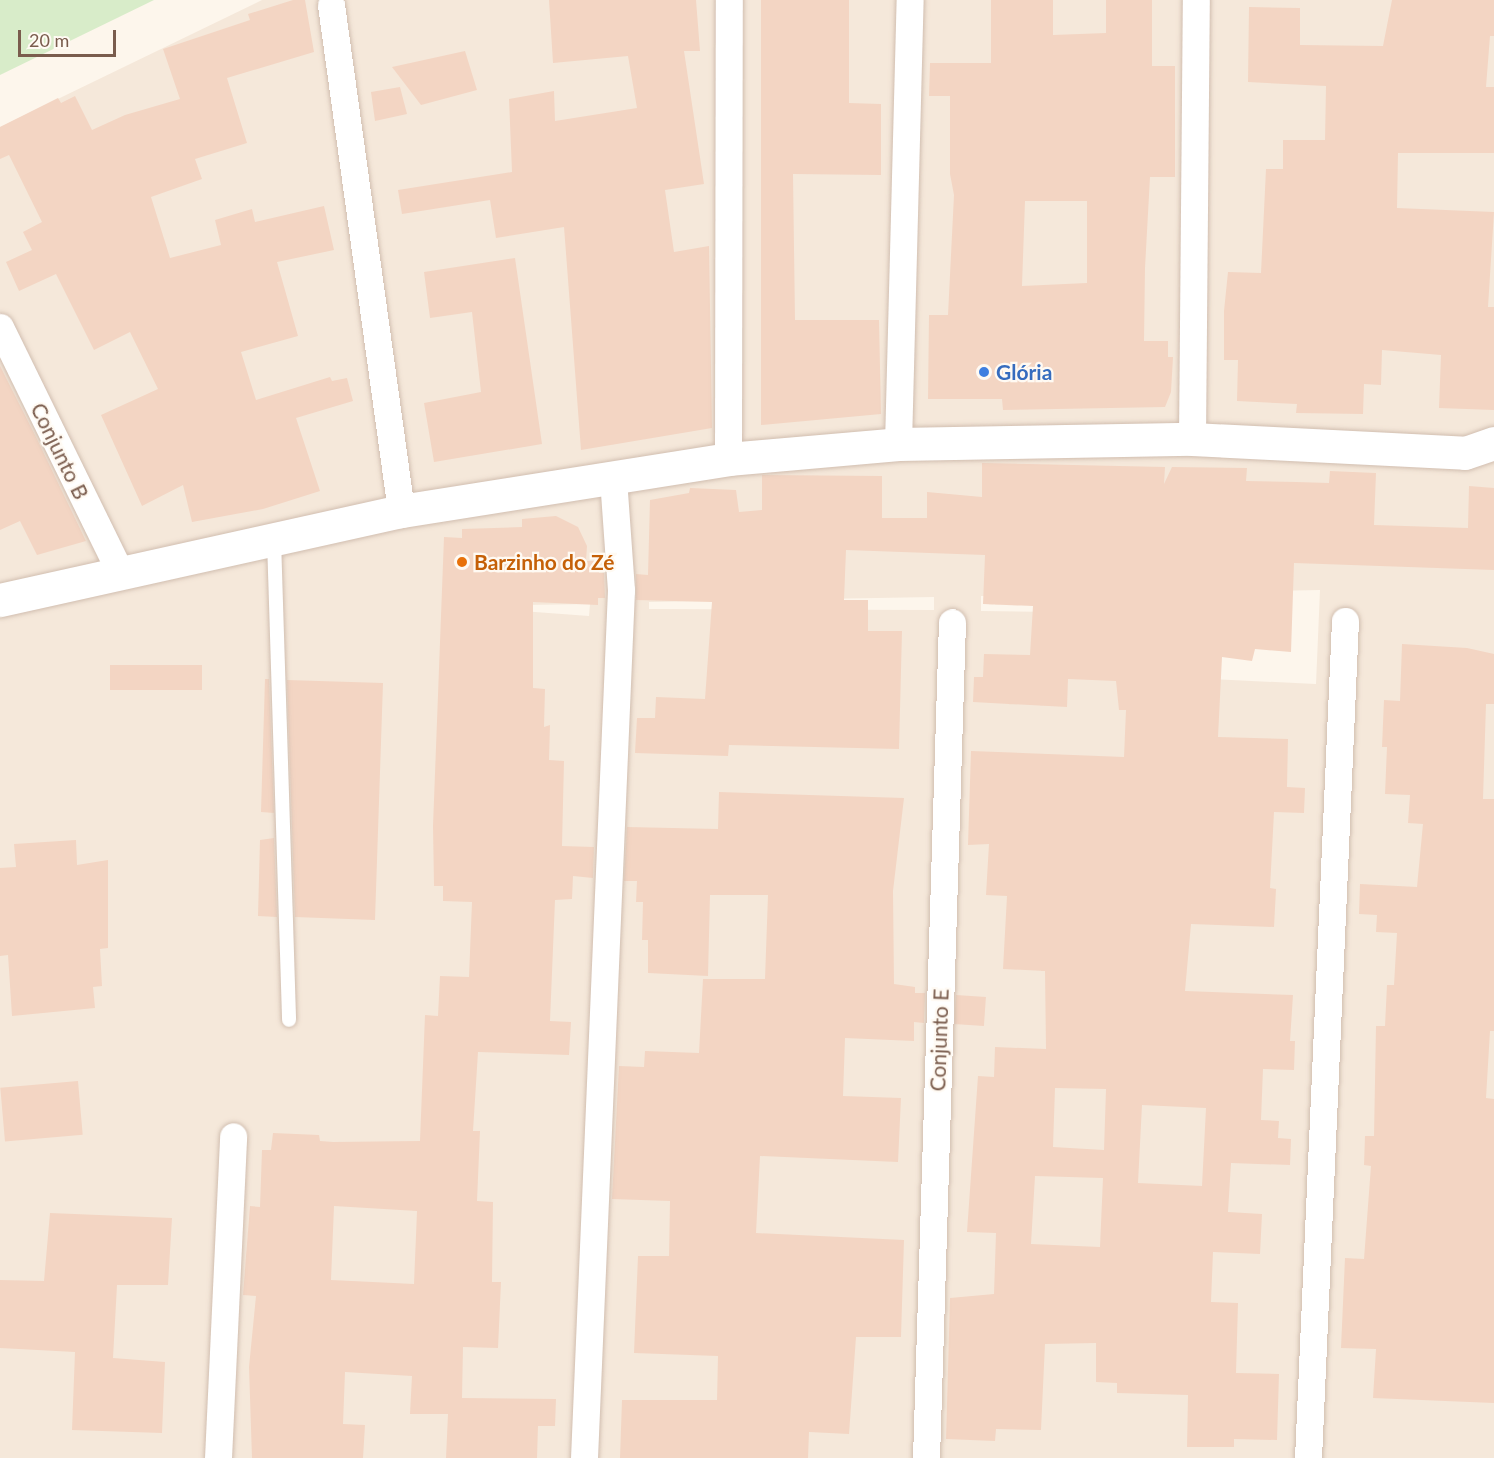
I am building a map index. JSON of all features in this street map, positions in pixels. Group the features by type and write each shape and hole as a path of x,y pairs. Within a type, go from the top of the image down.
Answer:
{"street":[{"path":"728,459 729,0"},
{"path":"898,444 910,0"},
{"path":"1192,439 1196,0"},
{"path":"330,5 401,511"},
{"name":"Conjunto B","path":"0,327 121,574"},
{"path":"0,600 401,511 728,459 898,444 1192,439 1465,453 1494,443"},
{"path":"584,1458 621,590 613,479"},
{"name":"Conjunto E","path":"926,1458 952,621"},
{"path":"1308,1458 1345,621"},
{"path":"218,1458 233,1136"}],"lane":[{"path":"274,540 289,1020"}],"shaded area":[{"path":"262,0 1494,0 1494,1458 0,1458 0,127","holes":["1320,590 1316,684 1129,675 1128,613 981,611 981,596","934,597 934,610 649,609 649,602","590,604 589,616 467,606"]}],"green space":[{"path":"0,0 154,0 0,75"}],"building":[{"path":"293,0 305,0 314,52 227,78 247,143 195,159 202,179 151,197 170,258 221,245 215,220 252,209 255,222 324,206 334,250 277,262 298,336 241,352 256,400 330,377 332,381 347,378 353,401 296,418 320,491 263,509 192,522 183,485 142,506 101,415 158,389 130,332 94,350 56,274 19,291 6,262 32,250 23,232 42,222 9,155 0,159 0,127 58,98 61,103 75,96 92,130 125,115 180,99 163,49 250,20 248,14"},
{"path":"549,0 696,0 700,51 684,51 704,184 665,190 674,252 709,246 712,428 581,450 564,227 496,238 490,200 402,214 398,190 512,172 509,99 554,91 555,121 637,108 628,56 553,63"},
{"path":"761,0 849,0 849,103 881,104 881,175 793,174 795,320 879,320 881,414 761,425"},
{"path":"991,0 1053,0 1053,35 1106,33 1106,0 1152,0 1152,66 1175,66 1175,177 1150,177 1145,268 1144,341 1168,341 1168,357 1173,357 1171,392 1165,407 1003,410 1002,399 928,399 929,315 948,315 954,195 950,174 950,96 929,96 930,63 991,63","holes":["1025,201 1087,201 1087,283 1022,286"]},
{"path":"1392,0 1494,0 1494,36 1490,36 1486,87 1494,87 1494,153 1398,153 1397,208 1494,212 1488,307 1494,307 1494,410 1439,408 1441,355 1382,350 1381,385 1364,384 1363,414 1296,413 1297,404 1237,401 1238,360 1224,360 1224,311 1228,272 1261,273 1266,169 1283,169 1283,140 1325,140 1326,86 1248,82 1249,7 1300,8 1300,45 1383,46"},
{"path":"465,51 477,90 421,105 392,67"},
{"path":"400,87 407,114 375,121 371,92"},
{"path":"515,258 542,444 434,462 424,403 481,392 472,312 430,318 424,272"},
{"path":"0,366 86,541 37,555 20,521 0,530"},
{"path":"982,463 1165,467 1164,484 1172,467 1247,468 1246,481 1329,483 1330,471 1376,473 1374,525 1468,528 1469,486 1494,488 1494,570 1294,563 1291,652 1255,649 1252,661 1222,657 1218,737 1288,739 1287,787 1305,788 1304,813 1274,812 1270,888 1276,889 1274,927 1191,924 1185,991 1293,995 1290,1041 1295,1041 1294,1070 1263,1069 1261,1120 1279,1121 1278,1138 1291,1139 1290,1165 1231,1163 1228,1212 1262,1214 1260,1254 1213,1252 1211,1302 1238,1303 1236,1373 1279,1374 1277,1440 1234,1439 1234,1447 1187,1447 1188,1395 1117,1393 1117,1383 1096,1382 1096,1343 1045,1344 1041,1430 996,1429 995,1441 946,1439 950,1298 994,1294 996,1233 967,1232 978,1076 994,1077 995,1047 1046,1049 1045,971 1003,969 1007,896 986,895 989,844 968,845 971,751 1124,757 1126,710 1119,710 1116,681 1068,679 1067,707 973,702 974,677 983,677 984,654 1030,655 1033,606 983,604 985,555 846,550 844,600 868,600 868,631 902,631 899,749 729,745 728,756 635,753 637,718 655,718 656,697 705,699 712,602 636,600 636,574 648,575 650,500 689,493 690,488 736,490 739,512 762,510 762,475 882,476 882,518 927,518 927,492 982,497","holes":["1055,1088 1106,1089 1104,1150 1053,1147","1142,1105 1206,1108 1202,1186 1138,1183","1035,1176 1103,1178 1100,1247 1031,1244"]},
{"path":"556,516 578,527 587,546 586,561 599,561 599,573 604,573 605,598 598,598 598,605 533,602 533,688 545,689 544,727 550,725 549,760 564,761 562,846 594,847 593,878 573,876 572,899 555,900 550,1021 571,1022 569,1055 478,1052 473,1131 480,1131 477,1201 493,1202 492,1282 501,1282 498,1348 463,1347 462,1398 556,1399 555,1426 538,1426 537,1458 446,1458 448,1414 410,1414 412,1376 345,1372 343,1424 365,1425 363,1458 252,1458 249,1367 256,1296 243,1295 250,1206 260,1207 262,1150 271,1150 273,1133 319,1135 320,1141 333,1142 420,1141 425,1015 438,1016 440,976 469,977 472,902 443,901 443,886 434,886 433,826 444,537 462,538 462,529 522,527 522,519","holes":["334,1206 417,1211 414,1284 331,1280"]},
{"path":"1402,644 1467,648 1494,654 1494,704 1486,704 1483,799 1494,799 1494,1031 1490,1031 1486,1098 1494,1099 1494,1403 1373,1398 1376,1349 1341,1348 1345,1258 1364,1259 1371,1166 1364,1165 1365,1136 1374,1136 1376,1026 1385,1026 1387,985 1394,985 1397,933 1376,932 1377,915 1359,914 1360,884 1417,887 1423,824 1408,823 1410,795 1385,794 1387,747 1382,747 1384,700 1400,701"},
{"path":"110,665 202,665 202,690 110,690"},
{"path":"265,679 269,679 274,813 261,812"},
{"path":"287,680 383,683 375,920 295,917"},
{"path":"719,792 904,798 893,891 894,984 915,987 915,993 925,993 924,1023 914,1022 914,1041 845,1038 843,1096 901,1098 898,1162 760,1156 756,1233 904,1240 901,1337 856,1337 849,1434 809,1432 808,1458 620,1458 622,1400 717,1400 718,1356 634,1353 638,1256 669,1256 670,1201 612,1199 619,1066 644,1067 645,1051 699,1053 703,979 765,979 768,895 710,895 708,976 648,973 648,940 642,940 643,902 636,902 637,881 624,881 627,827 718,829"},
{"path":"274,838 277,917 258,916 260,840"},
{"path":"76,840 77,865 108,860 108,948 100,949 102,986 93,987 95,1008 12,1016 8,955 0,956 0,868 16,867 14,844"},
{"path":"956,995 986,997 984,1026 954,1024"},
{"path":"78,1081 83,1135 5,1142 0,1088"},
{"path":"50,1213 172,1218 168,1285 117,1285 113,1358 165,1362 162,1433 72,1430 75,1352 0,1348 0,1280 44,1281"}],"place":[{"name":"Glória","path":"984,372"},
{"name":"Barzinho do Zé","path":"462,562"}]}
